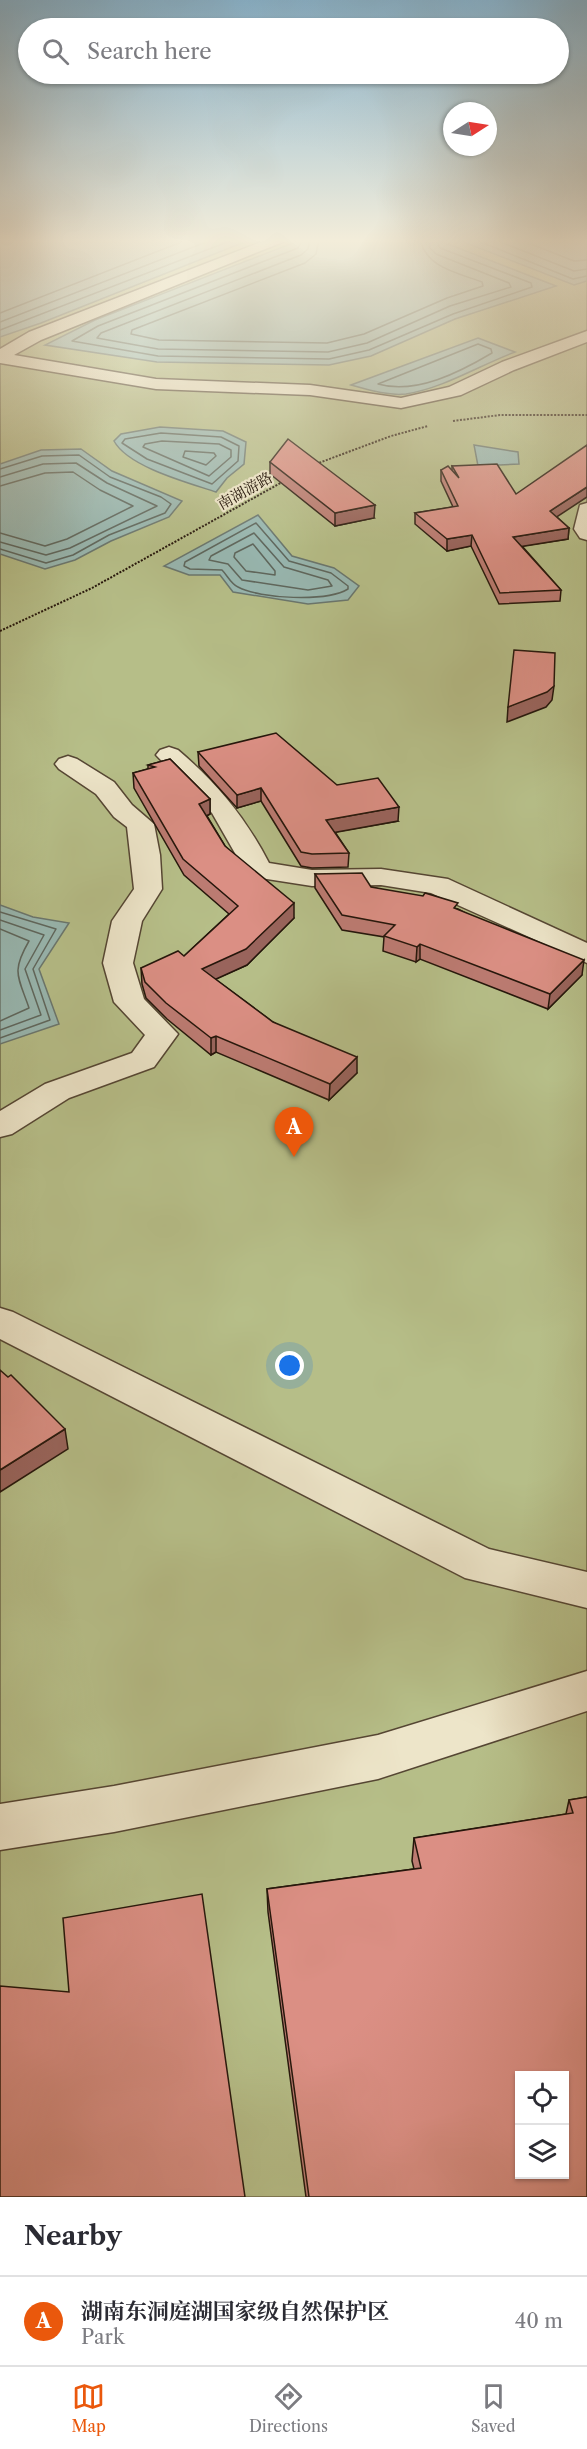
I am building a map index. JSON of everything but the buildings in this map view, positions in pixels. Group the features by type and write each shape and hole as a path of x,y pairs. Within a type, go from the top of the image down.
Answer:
{"street":[{"path":"0,357 26,342"},
{"path":"0,357 156,384 310,390 401,403 455,392 508,366 572,342"},
{"path":"587,509 584,529 587,534"},
{"path":"168,755 219,802 240,830 258,870 312,878 381,877 438,885 587,954"},
{"path":"0,1126 57,1091 143,1060 162,1034 129,1002 118,963 127,921 148,889 146,855 140,824 123,810 105,788 68,764"},
{"path":"0,1322 480,1565 587,1590"},
{"path":"0,1827 114,1809 378,1757 587,1691"}],"path":[{"path":"447,422 500,415 587,414"},
{"path":"312,465 391,436 435,424"},
{"name":"南湖游路","path":"0,631 92,588 293,476"}],"green space":[{"path":"0,342 587,342 587,2197 0,2197"}],"water":[{"path":"52,342 404,342 371,356 329,365 157,362 45,345"},
{"path":"468,342 487,342 515,352 448,382 406,394 372,391 351,385"},
{"path":"160,427 223,431 246,442 244,464 227,478 216,492 145,466 132,459 114,441 121,434"},
{"path":"474,445 518,452 519,464 478,466"},
{"path":"81,449 112,471 182,501 169,517 111,541 75,560 45,569 0,554 0,464 41,450"},
{"path":"258,515 292,556 334,568 359,586 348,600 308,604 233,592 220,575 189,575 164,566"},
{"path":"0,905 33,917 69,923 39,969 59,1024 0,1044"}],"place":[{"name":"湖南东洞庭湖国家级自然保护区","path":"294,1157"}]}
